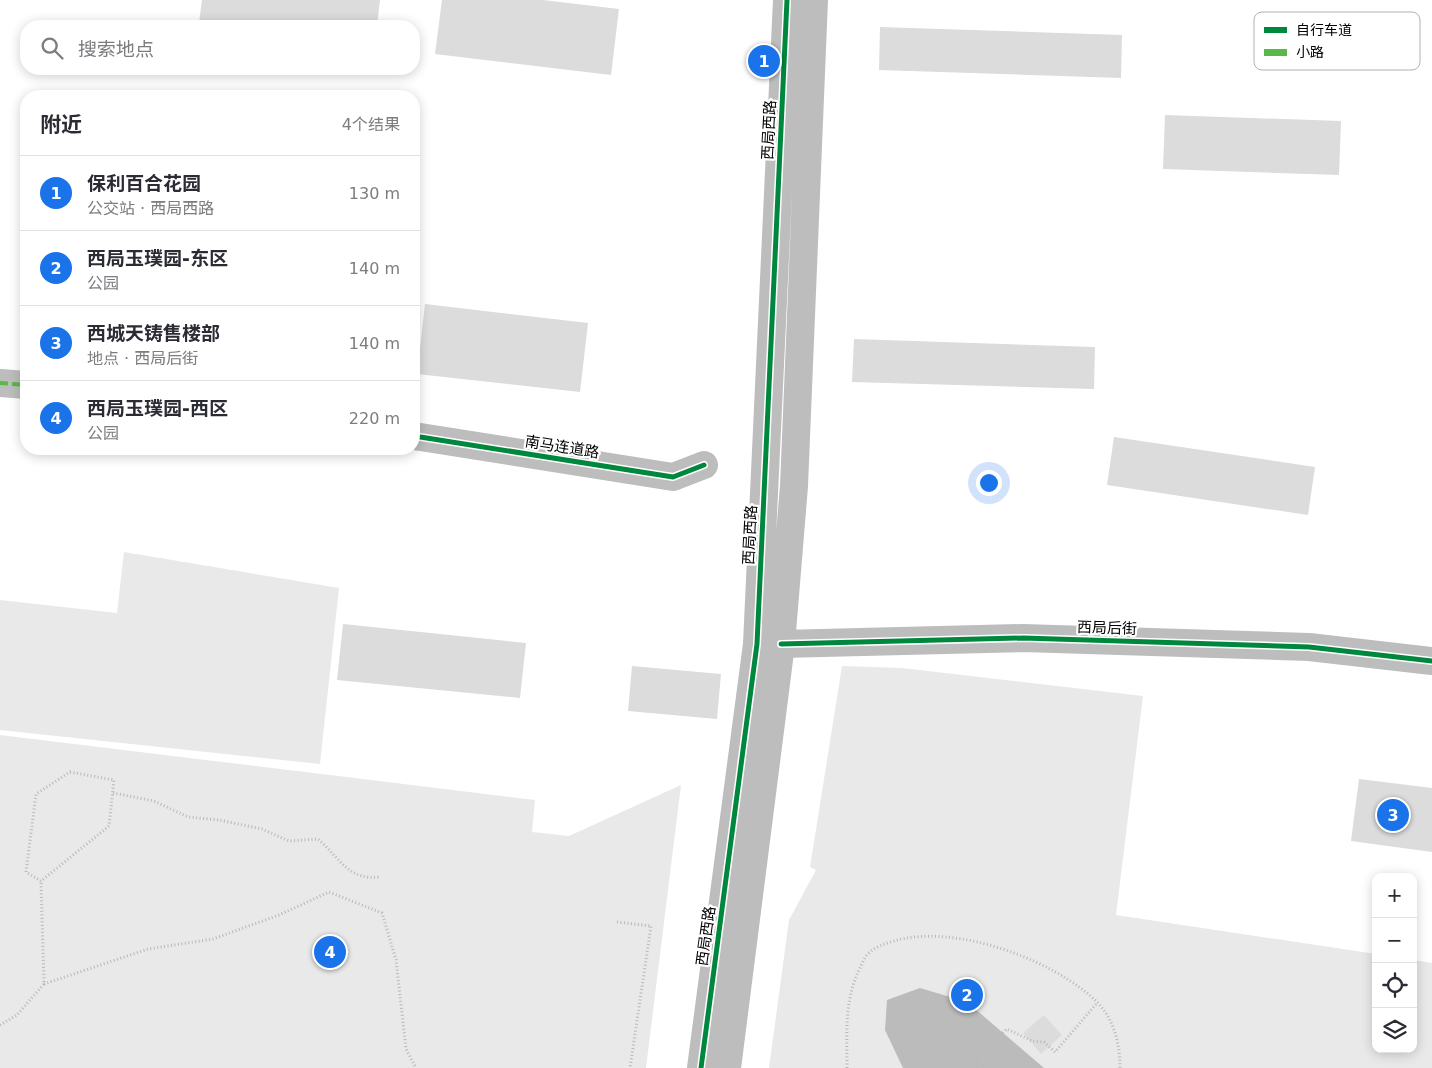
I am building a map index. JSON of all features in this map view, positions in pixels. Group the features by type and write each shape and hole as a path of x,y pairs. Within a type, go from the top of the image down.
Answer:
{"street":[{"name":"西局西路","path":"701,1068 757,644 788,0"},
{"path":"727,1068 781,644 794,486 814,0"},
{"path":"0,384 20,385"},
{"name":"南马连道路","path":"420,437 673,477 704,465"},
{"name":"西局后街","path":"781,644 1043,639 1309,647 1432,661"}],"path":[{"path":"70,772 114,780 109,826 41,881 26,872 36,794 70,772"},
{"path":"113,793 154,801 188,817 219,820 262,829 289,841 318,839 336,855 350,873 368,878 381,877"},
{"path":"41,881 44,984"},
{"path":"0,1025 17,1015 44,984 148,949 213,939 279,916 329,892 382,913 396,960 406,1048 416,1068"},
{"path":"617,922 651,926 630,1068"},
{"path":"847,1068 846,1014 853,983 867,955 881,944 903,938 945,936 973,940 1000,948 1066,978 1097,1003 1114,1026 1120,1068"},
{"path":"977,1068 979,1056 1007,1029 1032,1041 1044,1042 1055,1052 1097,1003"}],"shaded area":[{"path":"124,552 339,588 320,764 0,730 0,600 117,613"},
{"path":"842,666 902,668 1143,696 1116,915 1372,953 1372,1053 1417,1053 1417,961 1432,963 1432,1068 769,1068 789,920 816,870 810,867"},
{"path":"0,735 535,800 532,832 569,836 681,785 646,1068 0,1068"},
{"path":"920,988 967,1002 1044,1068 903,1068 885,1030 887,1000"}],"building":[{"path":"202,0 380,0 378,20 199,20"},
{"path":"442,0 543,0 619,9 611,75 435,54"},
{"path":"880,27 1122,35 1121,78 879,70"},
{"path":"1165,115 1341,121 1339,175 1163,169"},
{"path":"425,304 588,323 580,392 420,374 420,348"},
{"path":"854,339 1095,347 1094,389 852,382"},
{"path":"1114,437 1315,467 1308,515 1107,485"},
{"path":"343,624 526,643 520,698 337,680"},
{"path":"632,666 721,674 717,719 628,711"},
{"path":"1359,779 1432,788 1432,852 1351,841"},
{"path":"1044,1015 1062,1035 1041,1054 1023,1033"}],"marked path":[{"path":"0,383 20,385"}],"cycle path":[{"path":"701,1068 757,644 787,0"},
{"path":"420,437 673,477 704,465"},
{"path":"781,644 1023,638 1309,647 1432,661"}],"place":[{"name":"保利百合花园","path":"764,61"},
{"name":"西城天铸售楼部","path":"1393,815"},
{"name":"西局玉璞园-西区","path":"330,952"},
{"name":"西局玉璞园-东区","path":"967,995"}]}
